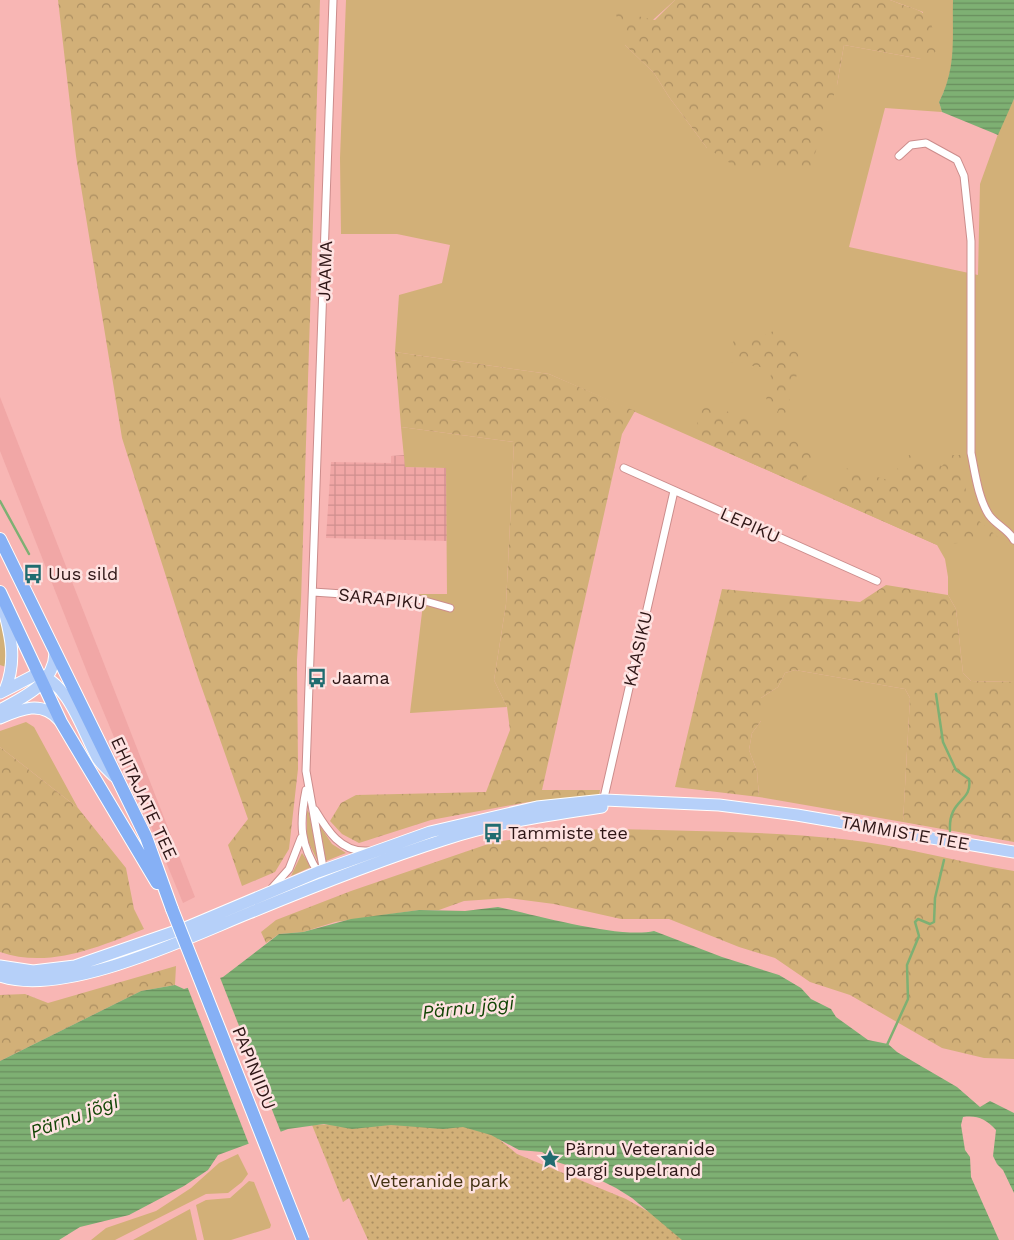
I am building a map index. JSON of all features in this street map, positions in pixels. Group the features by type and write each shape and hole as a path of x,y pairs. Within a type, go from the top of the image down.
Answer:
{"highway":[{"name":"EHITAJATE TEE","path":"0,539 146,837 172,909"},
{"name":"EHITAJATE TEE","path":"0,592 61,722 172,909"},
{"name":"PAPINIIDU","path":"172,909 303,1240"}],"main road":[{"path":"0,600 10,634 12,667 2,691"},
{"path":"0,710 30,693 55,665 55,653"},
{"path":"2,691 42,678 58,686 71,706 99,760 115,777"},
{"path":"0,718 36,707 50,711 61,722"},
{"name":"TAMMISTE TEE","path":"5,978 52,980 104,967 178,943 325,883 444,839 524,818 603,804"},
{"name":"TAMMISTE TEE","path":"0,966 33,971 75,966 185,928 267,892 378,850 435,831 514,811 603,804 797,815 1014,852"}],"street":[{"name":"JAAMA","path":"325,883 321,871 307,782 307,733 333,0"},
{"path":"899,156 911,145 926,143 957,160 964,176 971,241 971,453 978,486 989,515 1010,532 1014,540"},
{"name":"LEPIKU","path":"624,468 877,581"},
{"name":"KAASIKU","path":"603,804 674,491"},
{"name":"SARAPIKU","path":"313,592 418,598 450,608"},
{"name":"JAAMA","path":"267,892 290,869 300,845 303,802 307,782"},
{"name":"JAAMA","path":"311,803 337,841 354,851 378,850"},
{"name":"JAAMA","path":"302,835 307,852 321,871"}],"shaded area":[{"path":"0,397 195,897 183,903 89,677 0,451"},
{"path":"404,455 405,467 446,468 448,541 326,538 331,462 391,463 391,456"}],"green space":[{"path":"58,0 320,0 301,601 297,660 298,769 289,849 275,872 242,886 228,845 248,819 198,677 122,438 76,156"},
{"path":"346,0 675,0 625,45 654,73 669,97 707,148 837,85 844,45 921,59 923,12 890,0 953,0 953,52 949,77 939,102 942,112 885,108 849,247 978,275 980,184 1002,123 1014,99 1014,682 971,681 963,673 956,609 948,595 945,559 937,545 549,374 395,352 399,295 442,283 450,245 397,234 341,234 340,158"},
{"path":"675,0 890,0 925,14 932,26 937,50 931,56 921,59 844,45 837,85 811,166 739,169 707,148 669,97 654,73 625,45 615,11 655,20"},
{"path":"778,329 803,354 781,428 814,456 803,486 693,437 704,403 772,428 779,407 766,400 772,369 728,362 734,339 762,336"},
{"path":"395,352 549,374 635,411 622,434 542,790 600,790 599,796 528,802 431,820 359,843 342,834 330,821 341,803 356,795 486,792 510,730 507,707 494,680 506,604 514,442 401,427"},
{"path":"401,427 514,442 506,604 494,680 507,707 410,713 423,604 419,594 447,594 446,468 405,467"},
{"path":"909,455 942,466 951,455 963,455 966,494 978,520 1000,539 937,545 833,499 842,467 888,480"},
{"path":"886,585 948,595 956,609 963,673 971,681 1014,682 1014,842 903,822 910,698 905,689 795,670 785,673 778,687 761,698 761,721 752,733 749,750 757,771 759,797 675,787 722,589 860,602"},
{"path":"0,618 5,638 6,667 0,665"},
{"path":"795,670 905,689 910,698 903,822 759,797 757,771 749,750 752,733 761,721 761,698 778,687 785,673"},
{"path":"26,722 34,727 78,808 0,747 0,731"},
{"path":"0,747 78,808 126,868 134,909 144,929 74,954 37,958 18,957 0,952"},
{"path":"307,810 309,813 319,864 307,839"},
{"path":"319,824 332,844 346,853 326,861"},
{"path":"610,829 755,833 842,839 885,845 1014,871 1014,1059 984,1058 942,1048 850,995 810,982 775,958 739,947 669,919 621,919 554,904 508,898 464,901 439,910 419,910 335,922 303,932 279,934 266,943 261,932 276,920 351,891 491,843 563,831"},
{"path":"302,853 311,867 291,876"},
{"path":"176,966 175,985 141,991 0,1061 0,995 25,994 48,1003"},
{"name":"Veteranide park","path":"364,1123 482,1125 517,1154 626,1199 686,1233 692,1240 368,1240 349,1198 343,1202 312,1125"},
{"path":"238,1154 248,1174 242,1182 228,1193 206,1194 115,1240 91,1240 106,1228 156,1211 191,1188 219,1163"},
{"path":"249,1181 254,1182 271,1225 270,1228 231,1240 204,1240 196,1205 206,1200 230,1198"},
{"path":"190,1209 197,1240 133,1240"}],"water":[{"path":"953,0 1014,0 1014,99 998,135 942,112 939,102 949,77 951,64"},
{"name":"Pärnu jõgi","path":"498,907 600,929 639,933 654,931 722,957 779,975 801,988 811,999 831,1009 836,1017 868,1040 888,1044 897,1052 957,1087 980,1107 990,1101 1014,1113 1014,1193 1003,1170 993,1156 996,1130 989,1123 977,1117 963,1117 961,1125 965,1150 970,1157 971,1177 999,1240 682,1240 632,1198 616,1188 576,1168 557,1162 542,1152 519,1150 491,1135 463,1127 443,1129 391,1125 352,1129 324,1124 288,1129 218,1155 208,1170 184,1186 129,1215 80,1227 59,1240 0,1240 0,1061 141,991 175,985 184,989 223,977 279,934 303,932 351,919 419,910 465,911"}],"pier":[{"path":"219,975 282,1135 250,1147 187,986"}],"waterway":[{"path":"0,501 29,554"},
{"path":"936,694 943,742 956,770 969,779 967,793 956,806 950,820 950,831"},
{"path":"887,1045 908,999 907,965 919,936 915,922 918,919 930,924 934,922 935,898 944,860"}],"place":[{"name":"Uus sild","path":"33,574"},
{"name":"Jaama","path":"317,678"},
{"name":"Tammiste tee","path":"493,833"},
{"name":"Pärnu Veteranide pargi supelrand","path":"550,1159"}]}
